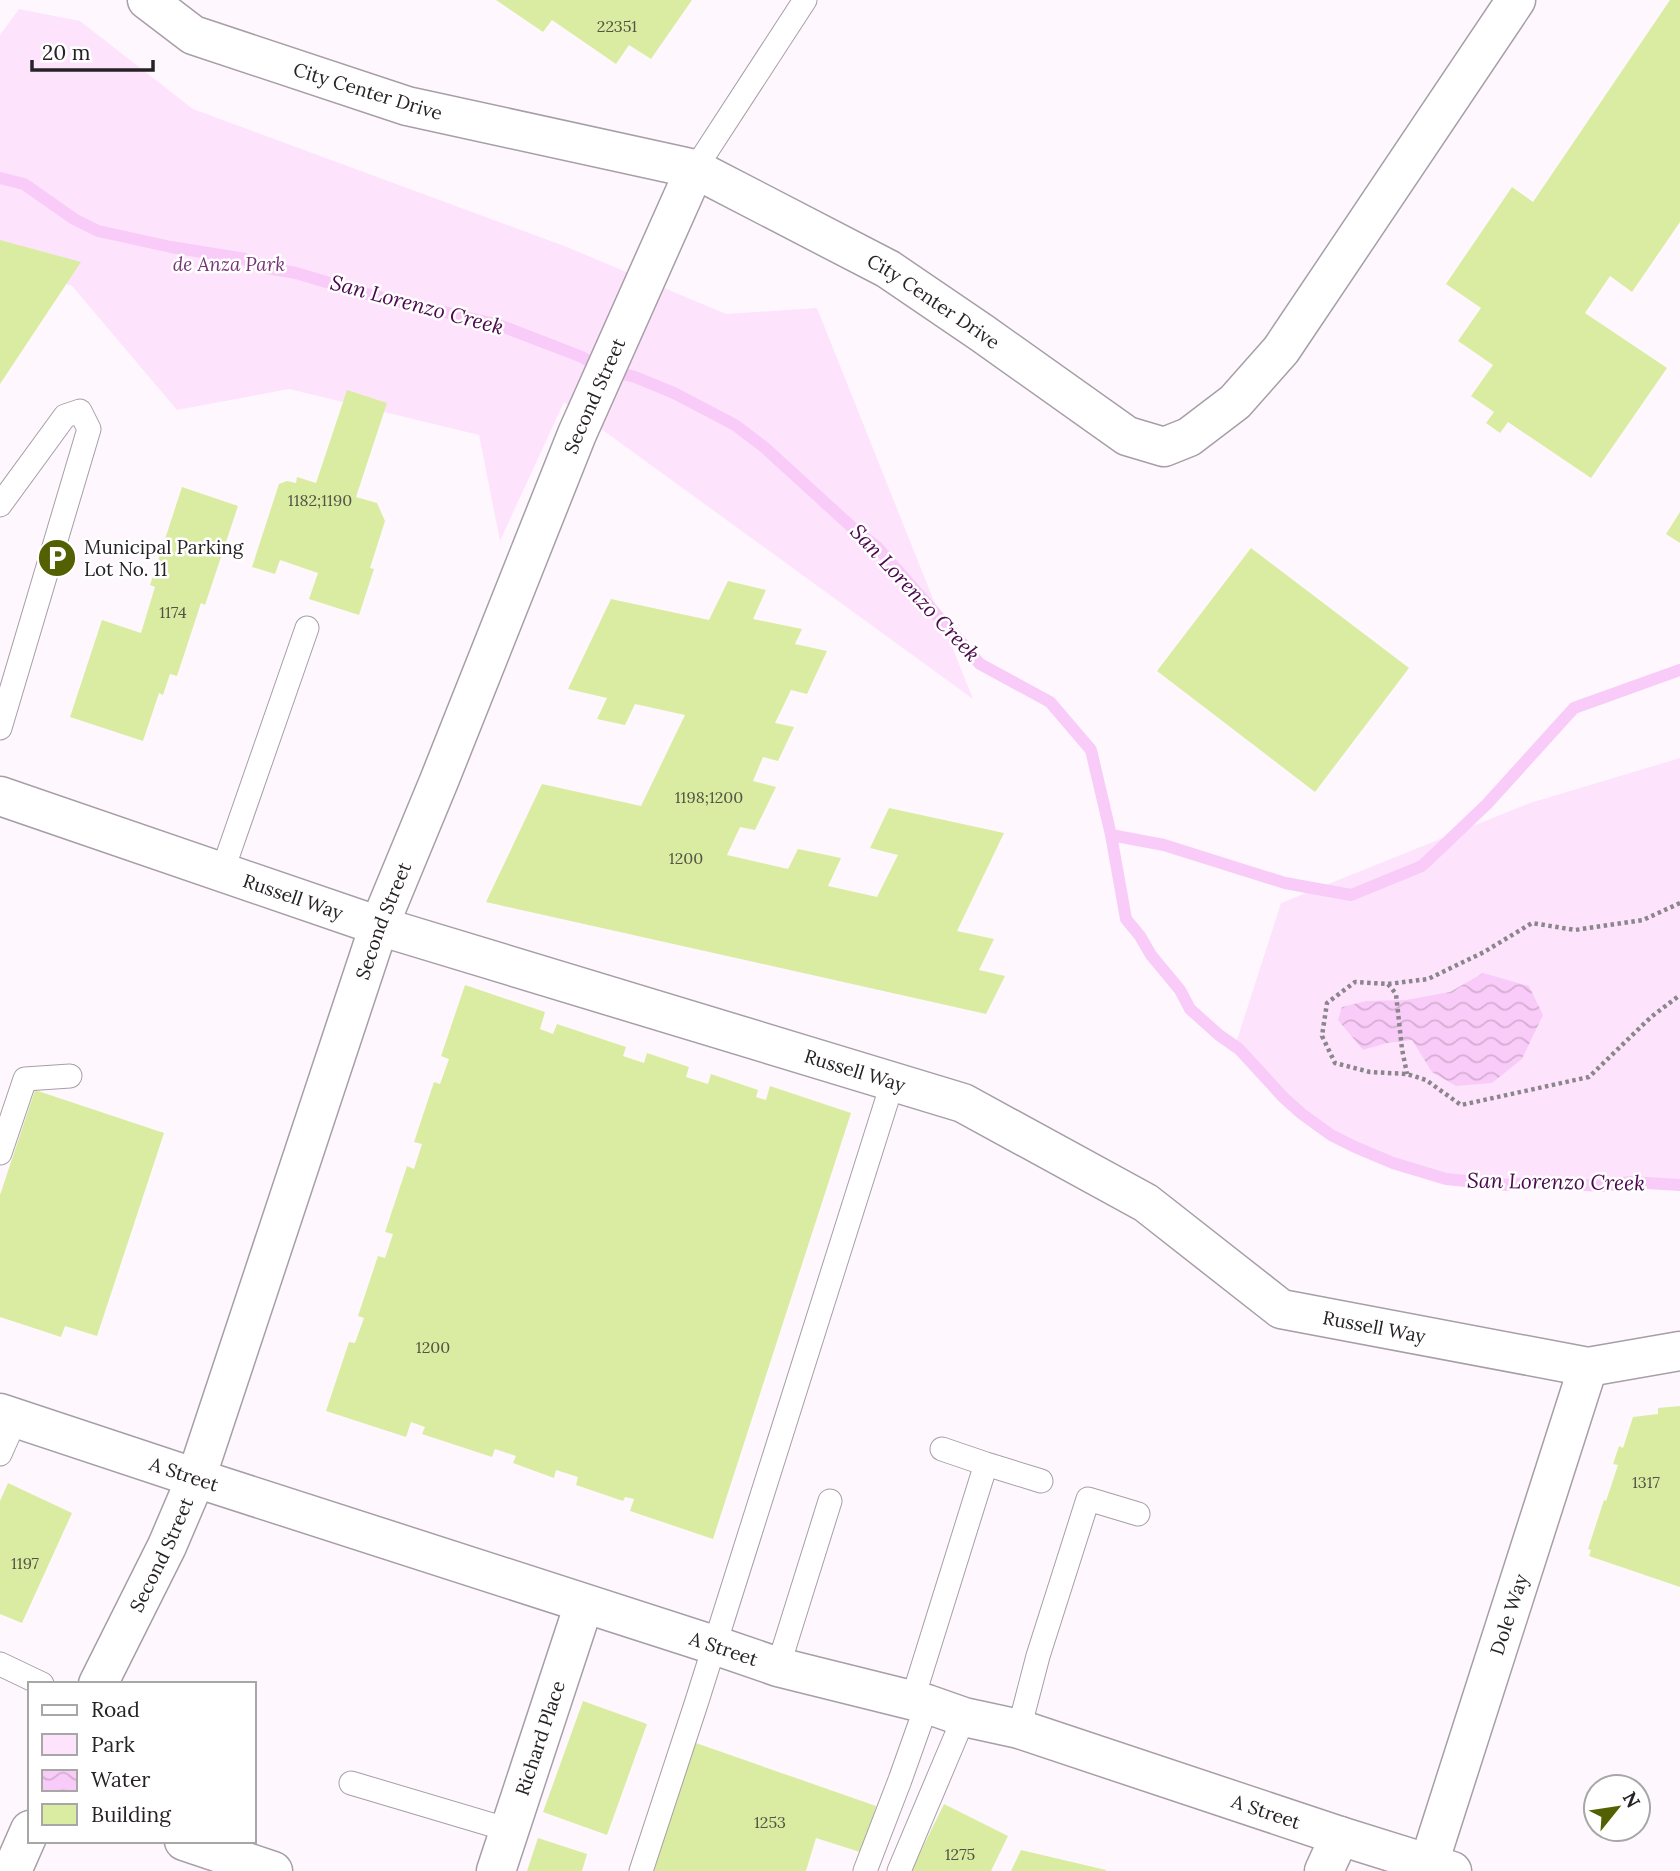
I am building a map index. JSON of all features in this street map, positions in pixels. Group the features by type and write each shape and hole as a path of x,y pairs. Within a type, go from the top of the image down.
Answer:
{"street":[{"name":"City Center Drive","path":"147,0 193,35 407,106 695,169 888,269 1126,436 1164,447 1189,437 1235,402 1281,350 1516,0"},
{"name":"Second Street","path":"100,1682 167,1546 196,1478 379,926 577,434 695,169"},
{"name":"Russell Way","path":"0,796 379,926 963,1103 1146,1203 1281,1309 1588,1367 1680,1351"},
{"name":"Dole Way","path":"1440,1867 1588,1367"},
{"name":"A Street","path":"8,1415 778,1667 1019,1729 1440,1867"},
{"name":"Richard Place","path":"496,1871 583,1604"},
{"path":"12,1871 28,1835"},
{"path":"1324,1871 1340,1836"},
{"path":"205,1845 273,1871"}],"lane":[{"path":"695,169 805,0"},
{"path":"0,505 65,416 79,411 89,429 0,728"},
{"path":"222,872 307,628"},
{"path":"0,1153 25,1079 70,1076"},
{"path":"641,1871 893,1081"},
{"path":"0,1454 8,1415"},
{"path":"942,1449 1041,1481"},
{"path":"865,1871 900,1780 986,1464"},
{"path":"1019,1729 1038,1656 1088,1499 1138,1514"},
{"path":"778,1667 830,1501"},
{"path":"0,1664 38,1682"},
{"path":"899,1871 964,1717"},
{"path":"351,1783 509,1830"}],"path":[{"path":"1680,903 1643,920 1575,930 1532,923 1484,952 1428,979 1388,984 1355,982 1326,1003 1322,1036 1335,1063 1370,1072 1407,1074 1426,1080 1461,1105 1589,1077 1651,1017 1680,995"},
{"path":"1388,984 1396,994 1407,1074"}],"green space":[{"name":"de Anza Park","path":"19,9 80,21 193,109 567,247 726,314 817,308 973,699 564,402 500,541 479,435 289,389 177,410 72,286 0,260 0,35"},
{"path":"1680,758 1680,1185 1630,1182 1602,1186 1536,1182 1507,1188 1445,1179 1393,1163 1331,1135 1284,1098 1235,1046 1281,903 1530,803"}],"water":[{"path":"1483,973 1529,986 1543,1015 1522,1059 1492,1083 1456,1086 1432,1072 1412,1040 1363,1050 1338,1020 1342,1007 1366,1001 1406,1000 1450,992"}],"building":[{"path":"496,0 692,0 651,59 629,45 616,64 552,20 543,32"},
{"path":"1670,0 1680,0 1680,222 1632,292 1610,276 1585,313 1667,368 1591,478 1508,422 1500,433 1486,423 1494,412 1471,396 1493,365 1458,341 1481,308 1446,284 1512,187 1533,202"},
{"path":"0,240 81,262 0,384"},
{"path":"347,390 387,403 356,497 377,503 385,521 370,568 374,569 359,615 309,599 318,573 280,560 275,574 252,567 279,484 287,481 296,483 297,477 316,483"},
{"path":"182,487 238,506 205,605 201,603 177,676 170,674 163,695 159,693 143,741 70,717 102,620 141,633 155,587 150,585"},
{"path":"1680,512 1680,543 1666,534"},
{"path":"1251,548 1409,668 1315,792 1157,671"},
{"path":"728,581 766,590 753,619 802,629 795,644 827,651 807,694 791,690 775,723 794,727 778,761 763,757 753,781 776,787 755,830 740,827 727,855 788,869 798,849 841,858 828,886 877,897 898,855 870,848 889,808 1004,833 957,931 994,939 979,970 1005,976 986,1014 486,902 542,784 641,806 685,715 635,704 625,725 597,719 607,698 568,689 611,599 709,620"},
{"path":"465,985 545,1012 540,1029 553,1034 557,1024 626,1047 623,1056 644,1063 647,1053 689,1067 686,1077 708,1084 711,1074 758,1090 756,1097 766,1100 770,1086 851,1113 713,1539 630,1511 634,1499 625,1497 623,1501 576,1485 578,1477 556,1470 554,1478 513,1463 516,1456 495,1449 492,1457 422,1434 425,1427 411,1422 406,1437 326,1411 349,1342 355,1343 364,1318 358,1316 378,1256 385,1258 393,1234 385,1232 407,1166 414,1169 422,1144 414,1142 434,1082 440,1084 449,1059 441,1056"},
{"path":"35,1090 164,1133 97,1336 65,1326 61,1337 0,1317 0,1195"},
{"path":"1680,1406 1680,1587 1589,1556 1591,1550 1588,1549 1618,1465 1613,1464 1619,1446 1623,1448 1633,1417 1658,1414 1658,1408"},
{"path":"8,1483 72,1513 22,1623 0,1614 0,1501"},
{"path":"583,1701 647,1724 607,1835 543,1812"},
{"path":"693,1742 876,1806 863,1853 816,1838 806,1871 654,1871"},
{"path":"944,1804 1008,1836 991,1871 911,1871"},
{"path":"538,1838 587,1854 582,1871 527,1871"},
{"path":"1021,1850 1106,1870 1106,1871 1011,1871"}],"waterway":[{"name":"San Lorenzo Creek","path":"0,178 24,184 74,219 98,231 245,259 267,268 296,273 363,293 499,325 582,357 600,368 635,377 674,393 735,425 764,447 877,547 980,664 1050,702 1091,750 1111,835 1126,919 1180,990 1190,1009 1239,1049 1302,1114 1331,1135 1355,1147 1393,1163 1446,1179 1508,1185 1536,1182 1602,1186 1630,1182 1680,1185"},
{"path":"1111,835 1164,845 1285,883 1351,895 1422,866 1487,804 1574,708 1680,670"}],"place":[{"name":"Municipal Parking Lot No. 11","path":"57,558"}]}
